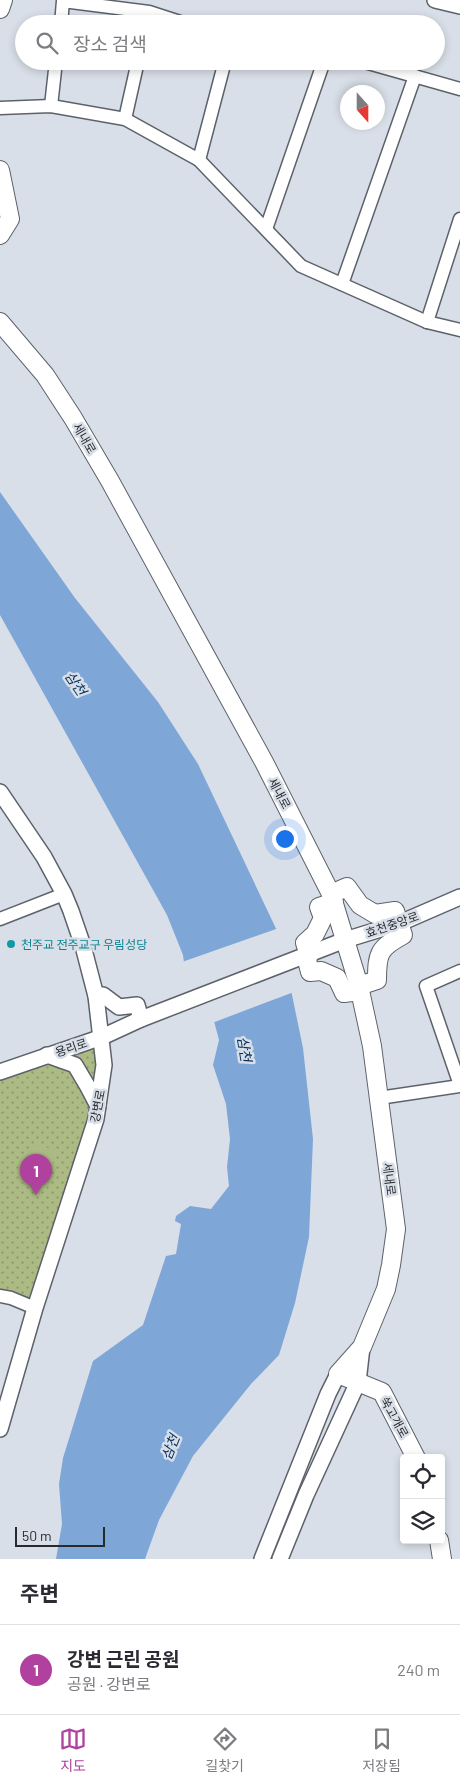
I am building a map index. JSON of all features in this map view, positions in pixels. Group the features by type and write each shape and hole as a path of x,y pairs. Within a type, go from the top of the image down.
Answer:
{"main road":[{"path":"0,9 3,0"},
{"path":"0,170 10,219 0,235"},
{"name":"세내로","path":"0,322 45,374 105,473 264,762 333,898 360,988 372,1046 396,1229 386,1289 362,1347 338,1374"},
{"path":"347,887 360,905 375,914 395,910 400,924 403,935 387,944 377,960 377,980 344,993 337,978 321,972 310,972 313,953 304,943 315,934 323,918 319,908 347,887"},
{"name":"쑥고개로","path":"338,1374 382,1392 414,1454"},
{"path":"440,1544 442,1559"}],"street":[{"path":"435,0 460,6"},
{"path":"61,15 63,1 133,15"},
{"path":"51,106 55,70"},
{"path":"125,120 136,70"},
{"path":"198,160 223,70"},
{"path":"266,229 321,70"},
{"path":"393,70 460,89"},
{"path":"342,284 415,76"},
{"path":"0,108 51,106 125,120 198,160 300,266 427,322 460,330"},
{"path":"427,322 460,219"},
{"name":"강변로","path":"0,792 44,857 64,894 100,995 105,1035 104,1065 98,1106 82,1164 35,1308 0,1429"},
{"path":"0,918 64,894"},
{"name":"효천중앙로","path":"141,1019 345,940 400,924 460,897"},
{"path":"379,1098 460,1085 426,986 460,970"},
{"path":"100,995 119,1007 137,1005 141,1019"},
{"name":"용리로","path":"0,1072 105,1035 141,1019"},
{"path":"47,1055 74,1065 98,1106"},
{"path":"0,1296 11,1298 35,1308"},
{"name":"세내로","path":"280,1559 306,1495 358,1382 362,1347"},
{"name":"세내로","path":"262,1559 328,1394 338,1374"}],"green space":[{"path":"102,1037 104,1065 35,1308 0,1296 0,1072"},
{"path":"33,1143 57,1151 43,1190 19,1181"}],"water":[{"name":"삼천","path":"0,492 75,598 158,702 198,764 280,937 303,1048 313,1139 309,1237 295,1303 279,1355 251,1384 193,1456 159,1520 145,1559 56,1559 62,1524 59,1484 63,1458 93,1361 143,1325 166,1256 176,1254 181,1224 175,1221 176,1216 190,1206 211,1209 229,1186 227,1167 230,1139 226,1104 213,1065 219,1040 214,1021 189,1001 183,955 167,915 0,615"}],"pier":[{"path":"279,928 294,992 212,1023 187,1002 182,962"}],"place":[{"name":"천주교 전주교구 우림성당","path":"11,944"},
{"name":"강변 근린 공원","path":"36,1195"}]}
